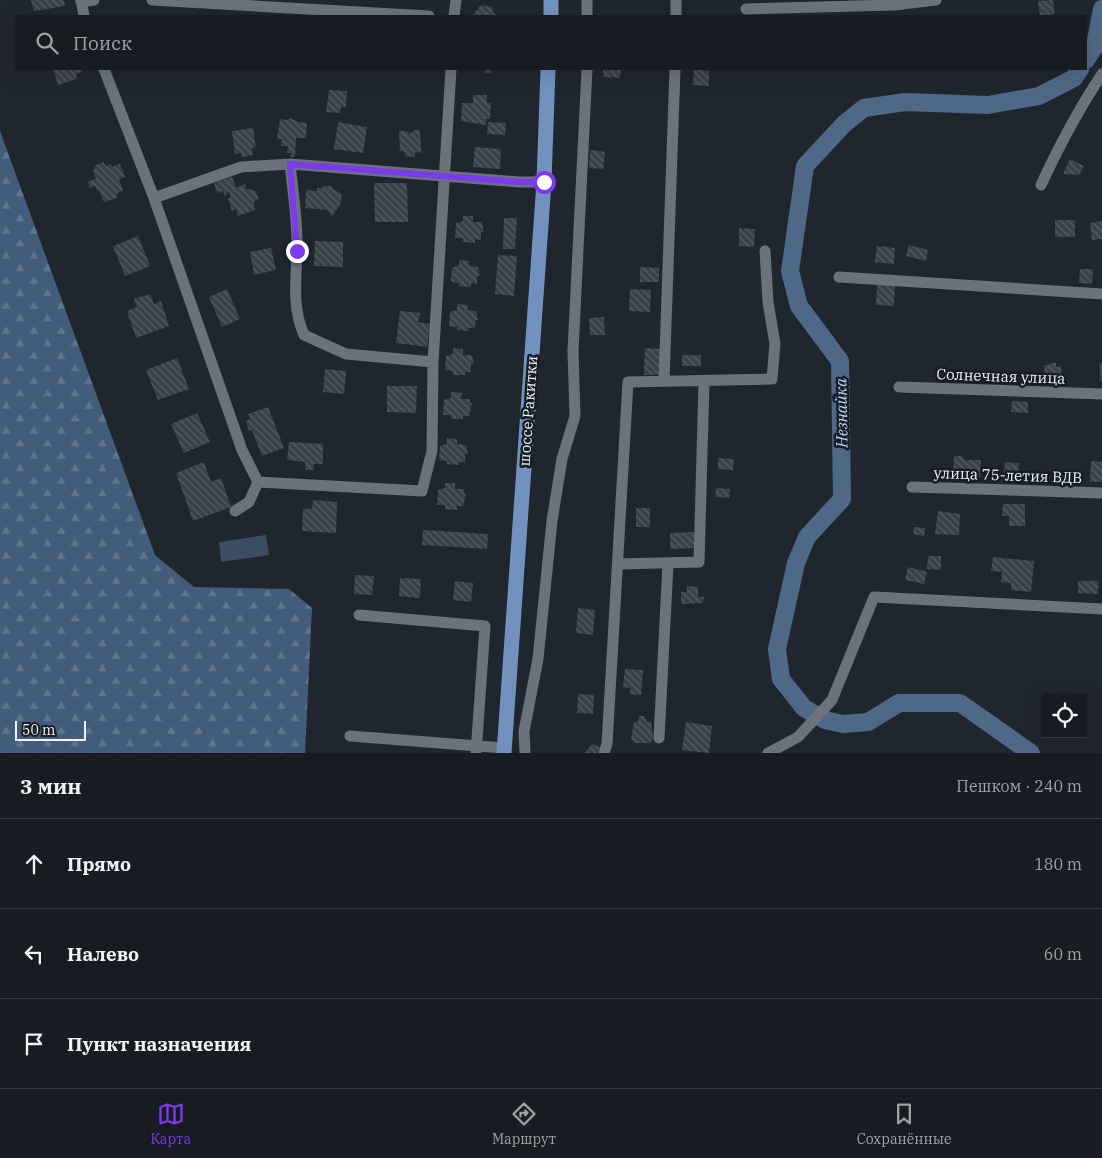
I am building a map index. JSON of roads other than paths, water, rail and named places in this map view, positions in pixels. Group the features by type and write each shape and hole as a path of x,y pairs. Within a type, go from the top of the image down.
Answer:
{"main road":[{"path":"551,0 551,15"},
{"name":"шоссе Ракитки","path":"504,750 544,182 548,70"}],"street":[{"path":"84,15 81,1 94,0"},
{"path":"152,0 412,15"},
{"path":"454,15 456,0"},
{"path":"587,0 587,15"},
{"path":"676,0 676,15"},
{"path":"746,8 894,5 936,0"},
{"path":"104,70 154,198 242,450 258,482"},
{"path":"258,482 422,491 432,450 433,362 451,70"},
{"path":"526,753 524,731 538,659 554,512 562,460 575,416 574,351 587,70"},
{"path":"664,381 675,70"},
{"path":"1041,185 1068,128 1084,99 1102,74"},
{"path":"154,198 240,167 290,164 544,182"},
{"path":"290,164 297,251 294,293 298,321 304,335 346,354 433,362"},
{"path":"604,753 607,744 628,382 704,382 772,379 775,344 768,302 765,251"},
{"path":"839,277 1102,294"},
{"path":"618,564 699,562 704,382"},
{"name":"Солнечная улица","path":"899,387 1102,394"},
{"path":"235,511 249,502 258,482"},
{"name":"улица 75-летия ВДВ","path":"912,487 1102,493"},
{"path":"659,738 668,564"},
{"path":"768,753 798,737 832,700 874,597 1102,609"},
{"path":"359,615 485,626 477,749"},
{"path":"350,736 504,750"}],"waterway":[{"name":"Незнайка","path":"1087,58 1095,46 1102,9"},
{"name":"Незнайка","path":"1031,753 960,703 899,703 868,722 843,724 825,720 804,708 781,679 777,649 796,563 807,537 842,499 840,361 799,306 790,271 805,166 844,124 864,108 905,102 988,105 1039,96 1074,78 1079,70"}]}
